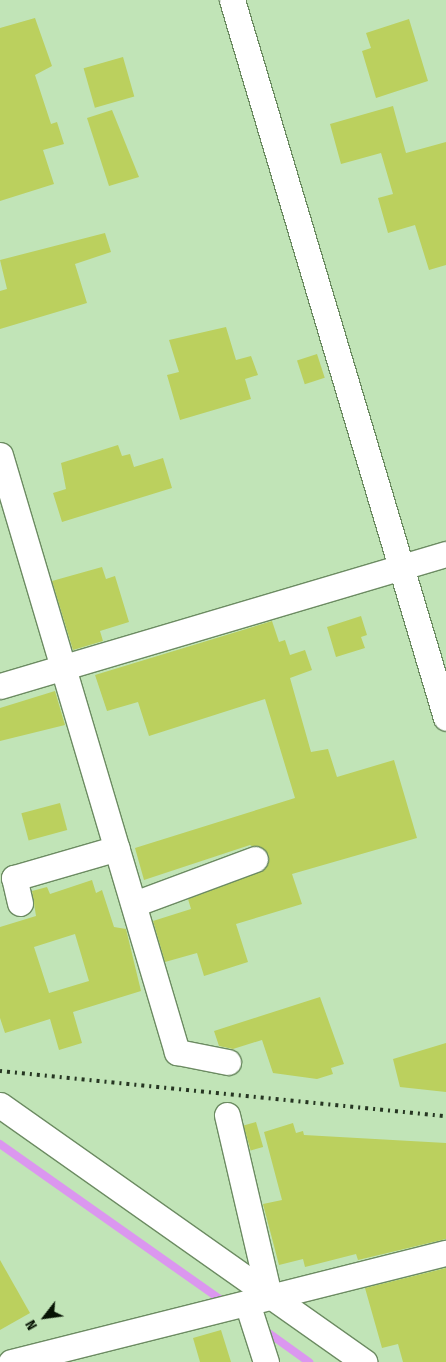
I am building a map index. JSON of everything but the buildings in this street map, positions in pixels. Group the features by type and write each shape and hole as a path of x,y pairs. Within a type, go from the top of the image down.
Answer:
{"street":[{"path":"232,0 446,718"},
{"path":"0,455 177,1052 228,1062"},
{"path":"0,686 446,554"},
{"path":"20,903 14,878 117,848"},
{"path":"134,904 255,859"},
{"path":"0,1105 259,1300 364,1362"},
{"path":"227,1115 259,1300 266,1362"},
{"path":"11,1362 446,1253"}],"waterway":[{"path":"0,1144 225,1303"},
{"path":"263,1329 309,1362"}],"railway":[{"path":"0,1071 446,1116"}]}
